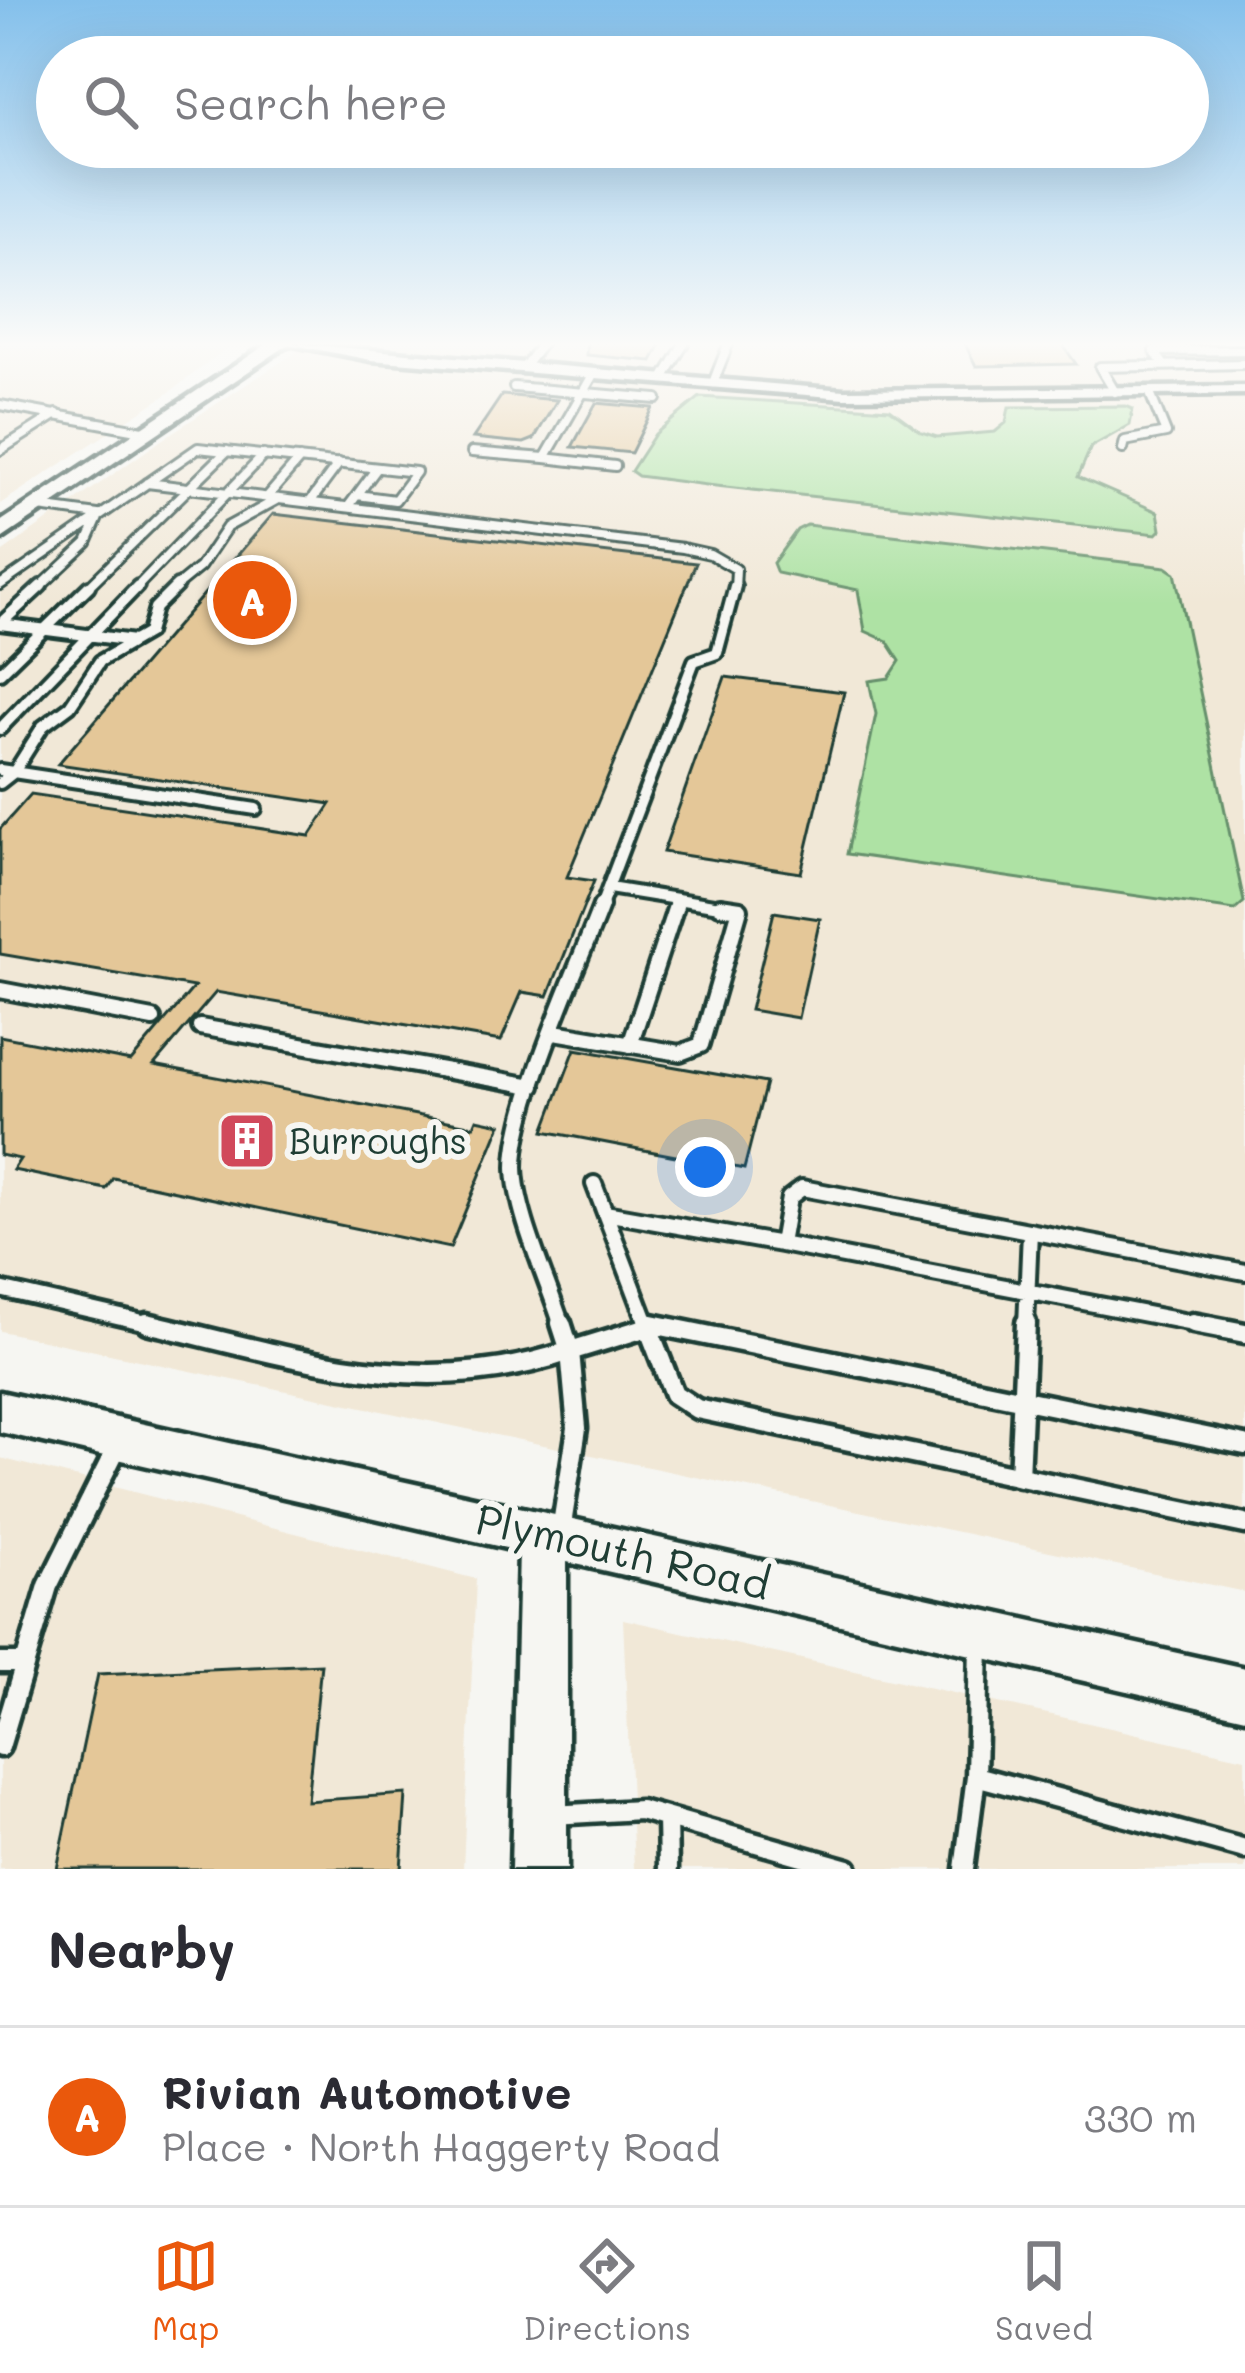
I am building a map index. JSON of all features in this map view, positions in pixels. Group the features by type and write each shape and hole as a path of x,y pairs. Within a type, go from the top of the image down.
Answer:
{"street":[{"path":"0,533 153,429"},
{"name":"Plymouth Road","path":"0,1412 1245,1693"},
{"path":"539,1843 552,1536"}],"lane":[{"path":"2,448 34,429"},
{"path":"134,429 149,432"},
{"path":"544,458 560,429"},
{"path":"1124,449 1125,441 1166,433 1164,429"},
{"path":"0,585 198,448 416,472 395,500 357,496"},
{"path":"0,673 227,451"},
{"path":"472,452 615,466"},
{"path":"0,729 264,455"},
{"path":"267,497 300,459"},
{"path":"310,502 339,463"},
{"path":"348,507 377,468"},
{"path":"147,482 628,539 710,554 736,568 735,596 717,653 694,662 533,1086 515,1163 518,1188 570,1352 577,1428 552,1536"},
{"path":"0,783 43,726 70,706 100,662 148,633 151,614 176,581 200,567 233,520 280,499"},
{"path":"39,507 99,515"},
{"path":"0,624 87,543 99,515"},
{"path":"0,624 134,641"},
{"path":"7,771 256,809"},
{"path":"555,1032 680,1053 701,1045 740,909 609,888"},
{"path":"631,1045 678,899"},
{"path":"0,990 153,1019"},
{"path":"200,1027 533,1086"},
{"path":"594,1184 674,1394 698,1409 1245,1524"},
{"path":"781,1244 789,1198 802,1188 1245,1272"},
{"path":"604,1213 1245,1333"},
{"path":"1019,1477 1030,1232"},
{"path":"0,1289 293,1357 410,1377 461,1376 527,1366 648,1327 1245,1445"},
{"path":"0,1747 48,1586 121,1439"},
{"path":"964,1869 976,1776 980,1631"},
{"path":"0,1663 22,1663"},
{"path":"976,1776 1245,1849"},
{"path":"539,1843 640,1810 848,1869"},
{"path":"667,1818 668,1869"}],"shaded area":[{"path":"0,429 114,429 0,504"},
{"path":"1245,429 1245,1592 0,1331 0,554 173,432"},
{"path":"0,1458 476,1579 463,1869 0,1869"},
{"path":"623,1619 1245,1758 1245,1869 634,1869"}],"green space":[{"path":"661,429 917,429 937,437 998,429 1123,429 1091,447 1078,477 1158,512 1161,530 1157,534 638,476 631,471"},
{"path":"807,525 1166,567 1175,573 1244,902 1235,910 847,854 876,714 869,681 889,678 900,661 887,641 865,631 858,590 777,573 773,563 797,530"}],"building":[{"path":"479,429 540,429 524,443 473,438"},
{"path":"582,429 643,429 631,453 572,447"},
{"path":"273,514 696,563 567,877 594,881 548,996 522,992 501,1041 216,992 154,1065 474,1126 477,1119 501,1124 450,1248 113,1178 106,1189 13,1170 20,1159 0,1155 0,1036 131,1061 194,987 0,954 0,829 31,794 310,836 331,804 58,764"},
{"path":"725,677 844,692 801,873 663,852"},
{"path":"774,912 820,919 798,1018 750,1010"},
{"path":"575,1049 766,1083 744,1169 544,1131"},
{"path":"321,1664 307,1801 406,1794 401,1869 57,1869 98,1674"}],"place":[{"name":"Rivian Automotive","path":"252,600"},
{"name":"Burroughs","path":"247,1141"}]}
